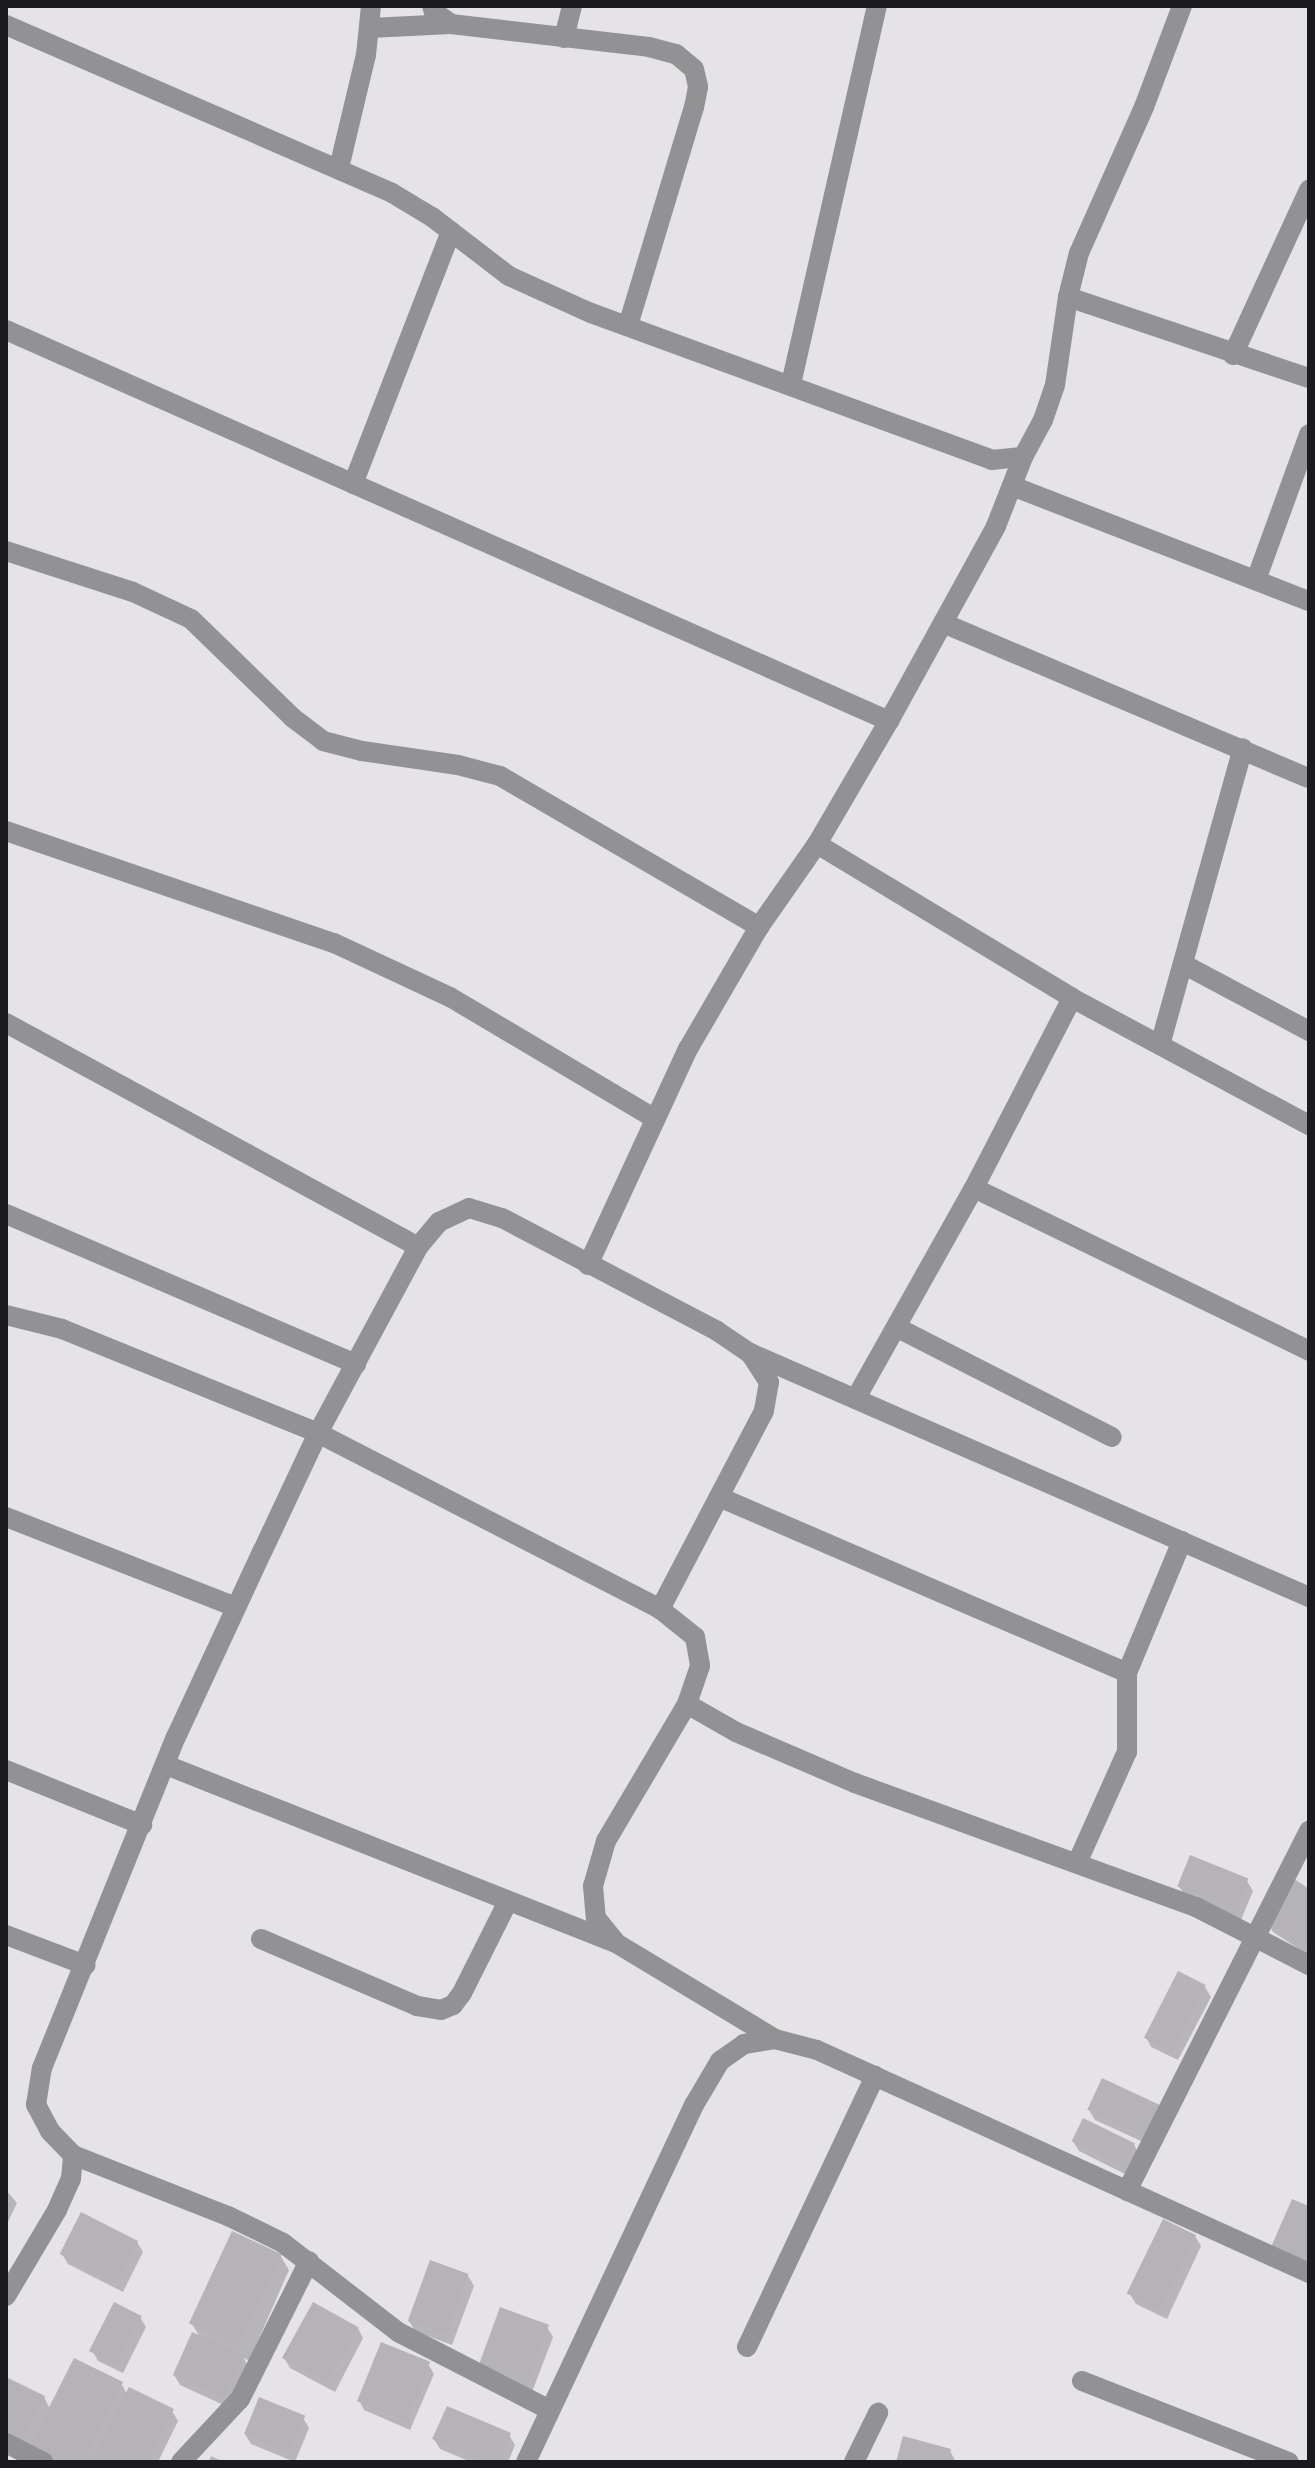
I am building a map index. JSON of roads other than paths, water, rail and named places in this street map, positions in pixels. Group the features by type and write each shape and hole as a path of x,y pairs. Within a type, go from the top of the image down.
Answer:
{"street":[{"path":"339,168 370,28 371,6"},
{"path":"432,6 434,12 451,24"},
{"path":"564,38 572,6"},
{"path":"791,384 877,6"},
{"path":"588,1265 688,1049 759,927 817,844 889,721 996,526 1023,457 1043,420 1055,385 1068,297 1079,253 1144,107 1182,6"},
{"path":"370,28 451,24 649,47 676,54 694,69 698,87 694,107 628,326"},
{"path":"6,25 392,193 451,231 509,276 628,326 992,460 1023,457"},
{"path":"1233,355 1309,190"},
{"path":"353,484 451,231"},
{"path":"1068,297 1233,355 1309,378"},
{"path":"6,330 889,721"},
{"path":"1256,580 1309,434"},
{"path":"1012,486 1309,601"},
{"path":"6,551 133,592 191,619 293,718 323,741 362,751 458,765 500,776 759,927"},
{"path":"943,623 1309,778"},
{"path":"1160,1045 1243,748"},
{"path":"6,831 348,949 450,997 654,1118"},
{"path":"817,844 1072,998 1309,1125"},
{"path":"1183,964 1309,1031"},
{"path":"856,1398 974,1188 1072,998"},
{"path":"6,1023 418,1247"},
{"path":"974,1188 1309,1351"},
{"path":"548,2409 398,2332 283,2243 228,2216 73,2155 50,2131 36,2105 42,2068 166,1765 236,1607 318,1433 418,1247 439,1222 469,1208 502,1218 717,1331 750,1353 1309,1597"},
{"path":"6,1214 356,1364"},
{"path":"6,1315 62,1329 318,1433 660,1609 695,1637 700,1666 687,1704 606,1841 593,1886 596,1918 616,1943"},
{"path":"896,1327 1112,1437"},
{"path":"660,1609 764,1411 769,1382 750,1353"},
{"path":"719,1497 1127,1673"},
{"path":"6,1517 236,1607"},
{"path":"1077,1863 1127,1752 1129,1736 1124,1699 1127,1673 1182,1541"},
{"path":"687,1704 736,1732 855,1783 1154,1890 1254,1934 1309,1965"},
{"path":"166,1765 616,1943 775,2039 817,2050 1309,2273"},
{"path":"6,1770 142,1825"},
{"path":"1127,2191 1309,1830"},
{"path":"261,1939 417,2006 441,2010 453,2005 462,1993 508,1901"},
{"path":"6,1935 85,1965"},
{"path":"526,2462 548,2409 694,2105 720,2061 744,2044 775,2039"},
{"path":"747,2347 875,2076"},
{"path":"6,2296 57,2210 71,2179 73,2155"},
{"path":"181,2462 240,2399 309,2261"},
{"path":"1082,2381 1289,2462"},
{"path":"854,2462 878,2413"},
{"path":"6,2443 43,2462"}]}
